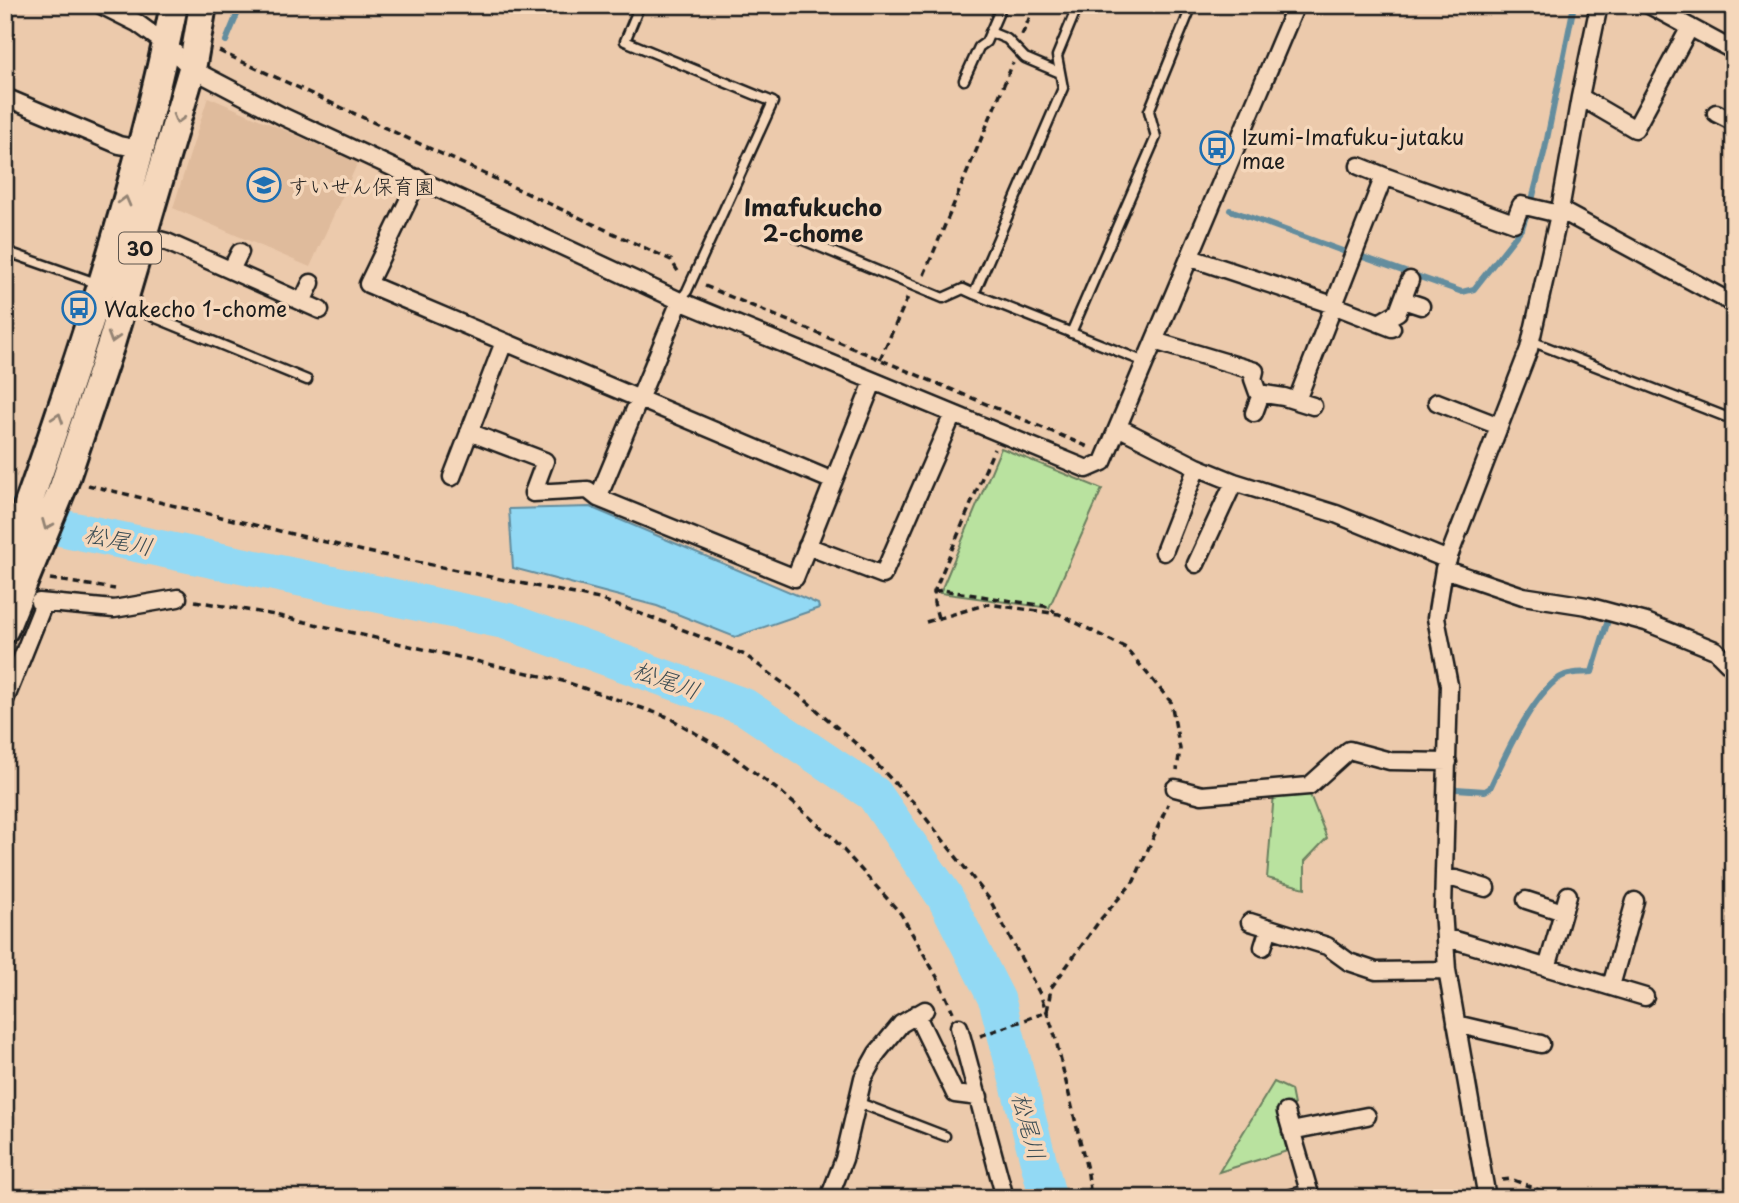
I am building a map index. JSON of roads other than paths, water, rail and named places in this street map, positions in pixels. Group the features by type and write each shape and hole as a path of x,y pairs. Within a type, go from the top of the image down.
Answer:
{"main road":[{"name":"30","path":"5,629 36,483 102,285 167,44 174,5"},
{"name":"30","path":"18,566 64,484 144,236 192,69 203,5"}],"street":[{"path":"101,5 137,23 167,44 192,69 282,116 680,301 1087,470 1103,462 1296,5"},
{"path":"1487,1191 1447,970 1443,910 1446,879 1449,685 1436,618 1446,564 1531,341 1560,212 1599,5"},
{"path":"1649,5 1734,51"},
{"path":"1580,97 1634,130 1690,27"},
{"path":"5,97 119,145 140,149"},
{"path":"1716,113 1734,122"},
{"path":"1359,166 1514,223 1521,205 1560,212 1734,304"},
{"path":"1297,400 1384,176"},
{"path":"419,178 368,284 833,481"},
{"path":"144,236 167,242 320,310"},
{"path":"231,270 240,252"},
{"path":"1191,258 1385,325 1398,312 1410,280"},
{"path":"302,302 311,283"},
{"path":"1403,300 1421,306"},
{"path":"598,498 680,301"},
{"path":"1154,341 1255,371 1253,379 1258,393 1313,405"},
{"path":"452,477 505,342"},
{"path":"469,432 545,461 533,493 588,490 598,498 795,578 873,382"},
{"path":"1254,413 1261,394"},
{"path":"1437,402 1499,426"},
{"path":"807,546 883,575 953,414"},
{"path":"1118,427 1197,467 1274,496 1336,514 1523,596 1587,606 1646,622 1715,650 1734,669"},
{"path":"1164,552 1197,467"},
{"path":"1196,564 1234,482"},
{"path":"5,700 42,603 114,609 178,598"},
{"path":"1175,788 1202,794 1309,786 1349,750 1390,761 1448,762"},
{"path":"1446,879 1456,879 1486,888"},
{"path":"1547,968 1568,895"},
{"path":"1526,900 1563,912"},
{"path":"1611,986 1635,901"},
{"path":"1250,922 1327,946 1349,962 1376,971 1447,970"},
{"path":"1263,947 1269,928"},
{"path":"1446,940 1455,940 1645,997"},
{"path":"1624,942 1641,946"},
{"path":"1333,970 1337,953"},
{"path":"829,1198 844,1159 863,1078 877,1053 901,1024 921,1012 955,1094 979,1097"},
{"path":"1456,1024 1541,1044"},
{"path":"961,1035 1005,1198"},
{"path":"1286,1112 1310,1195 1292,1198"},
{"path":"1291,1131 1367,1116"}],"lane":[{"path":"640,5 625,41 772,102 680,301"},
{"path":"964,80 979,47 986,42 1002,5"},
{"path":"974,294 1063,88 1057,55 1078,5"},
{"path":"1071,333 1156,137 1149,111 1192,5"},
{"path":"990,32 1007,39 1025,58 1058,72"},
{"path":"796,237 943,298 963,289 1145,362"},
{"path":"5,251 102,285"},
{"path":"122,308 145,313 306,380"},
{"path":"1531,341 1734,420"},
{"path":"857,1102 945,1136"}],"water":[{"path":"590,507 818,604 819,608 735,637 657,606 513,568 509,509"}],"waterway":[{"path":"226,41 241,5"},
{"path":"1532,200 1574,5"},
{"path":"1230,210 1348,253"},
{"path":"1360,256 1462,292 1474,289 1522,228 1527,213"},
{"name":"松尾川","path":"5,516 506,621 745,707 874,794 945,897 997,1000 1048,1198"},
{"path":"1456,789 1485,791 1490,788 1522,725 1543,693 1565,675 1592,672 1608,620"}],"place":[{"name":"Izumi-Imafuku-jutaku mae","path":"1217,148"},
{"name":"すいせん保育園","path":"264,185"},
{"name":"Wakecho 1-chome","path":"79,308"}],"district":[{"name":"Imafukucho 2-chome","path":"813,219"}]}
